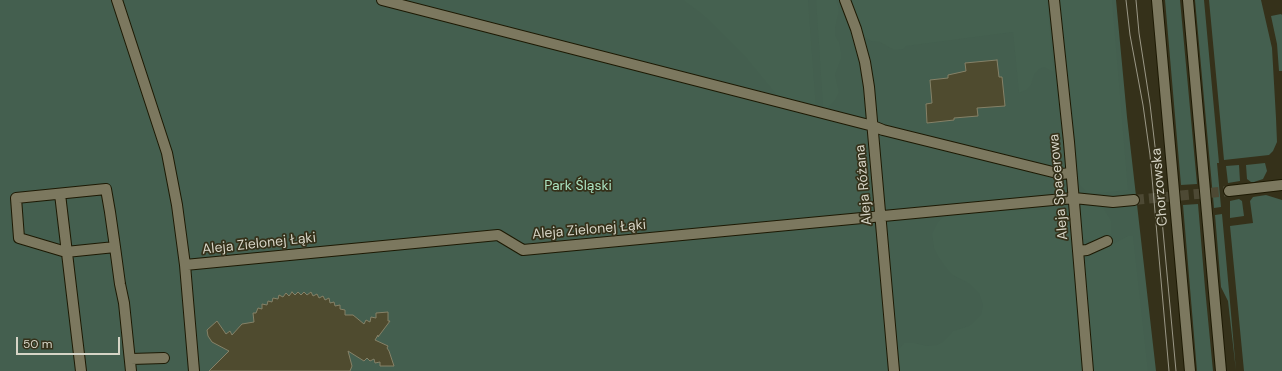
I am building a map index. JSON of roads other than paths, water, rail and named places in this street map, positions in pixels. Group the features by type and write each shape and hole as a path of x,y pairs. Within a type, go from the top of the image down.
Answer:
{"street":[{"path":"117,0 168,153 186,265 194,371"},
{"path":"382,0 873,126 883,130 1061,174 1071,173"},
{"name":"Aleja Różana","path":"845,0 856,29 865,62 869,87 894,371"},
{"name":"Aleja Spacerowa","path":"1054,0 1069,142 1088,371"},
{"name":"Chorzowska","path":"1157,0 1190,371"},
{"path":"1188,0 1221,371"},
{"path":"1229,191 1282,185"},
{"path":"115,247 66,252 19,238 16,198 106,189 115,247 131,359 131,371"},
{"path":"60,194 81,371"},
{"name":"Aleja Zielonej Łąki","path":"186,265 498,235 523,250 1074,198 1113,202 1134,200"},
{"path":"1078,251 1087,250 1107,241"},
{"path":"131,359 164,358"}],"tunnel":[{"path":"1134,200 1229,191"}],"tram line":[{"path":"1126,0 1130,35 1143,105 1150,155 1169,371"},
{"path":"1136,0 1139,33 1156,155 1176,371"}],"park label":[{"name":"Park Śląski","path":"578,186"}]}
